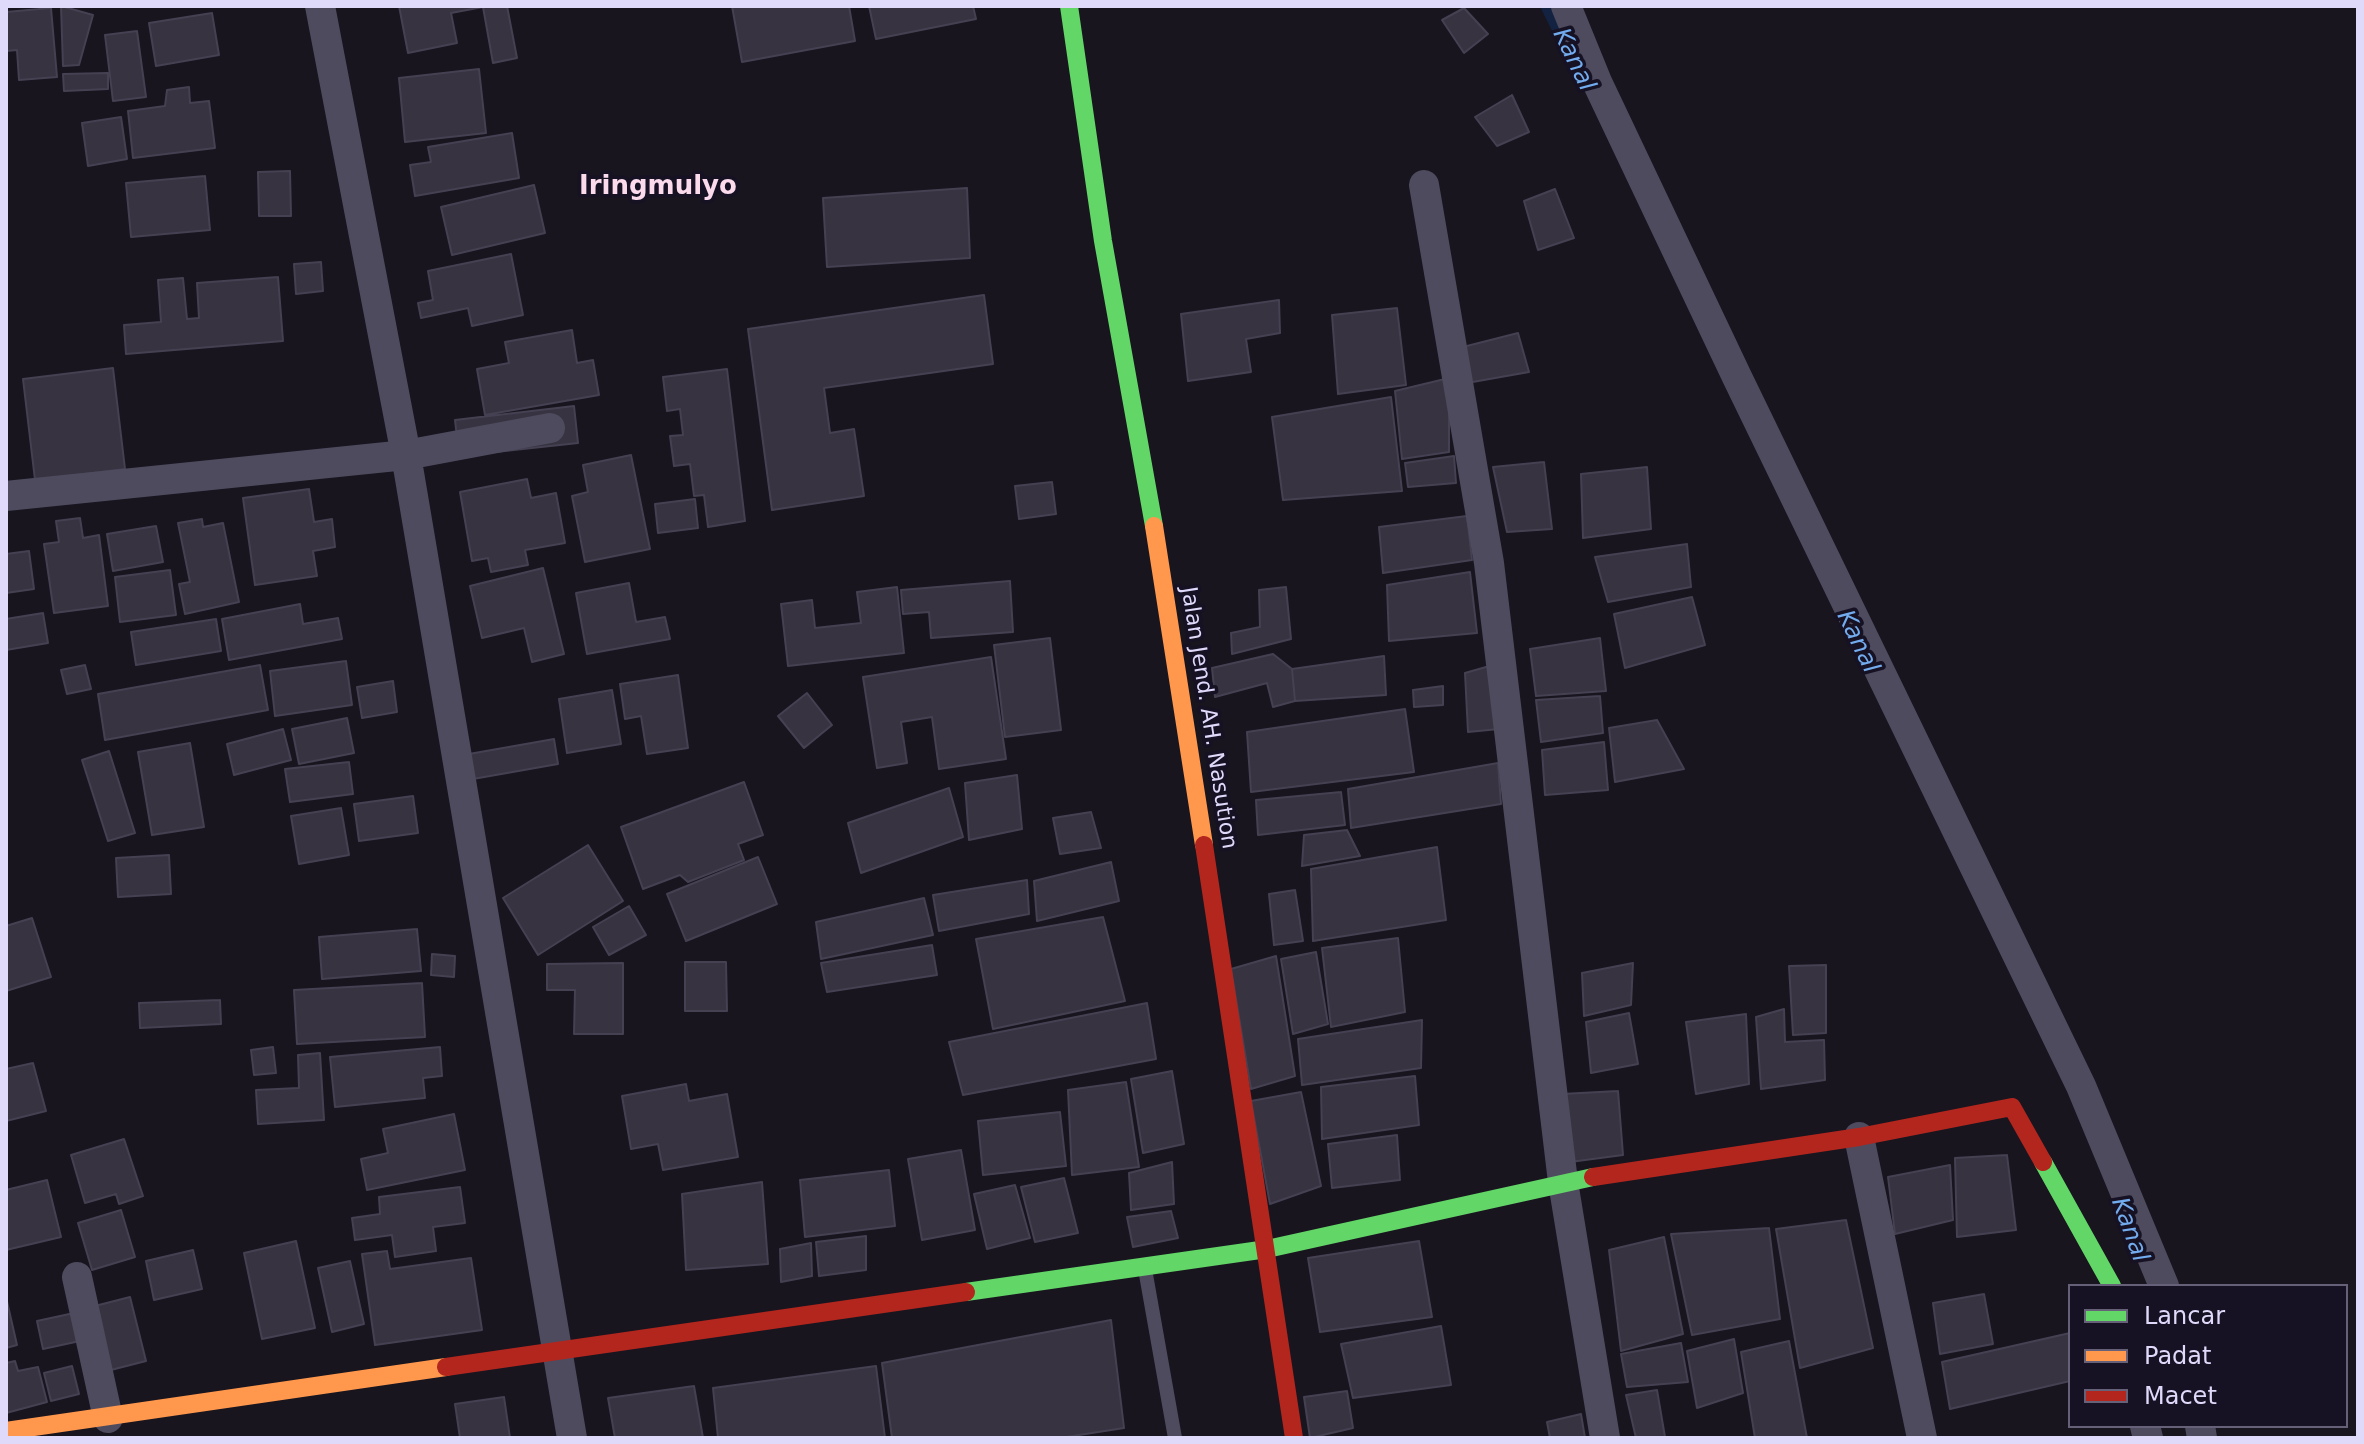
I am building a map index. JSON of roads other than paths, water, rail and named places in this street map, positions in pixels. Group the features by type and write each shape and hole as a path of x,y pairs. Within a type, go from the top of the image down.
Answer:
{"main road":[{"name":"Jalan Jend. AH. Nasution","path":"1069,6 1103,241 1147,483 1294,1438"},
{"path":"6,1431 1267,1249 1563,1182 1859,1137 2012,1107 2110,1276 2112,1284"}],"street":[{"path":"320,6 406,455 572,1438"},
{"path":"1566,6 1597,82 1737,377 2081,1086 2163,1284"},
{"path":"1424,185 1489,563 1563,1182 1605,1438"},
{"path":"6,496 406,455 550,428"},
{"path":"1859,1137 1922,1438"},
{"path":"77,1277 108,1418"}],"lane":[{"path":"1144,1267 1175,1438"}],"waterway":[{"name":"Kanal","path":"1546,6 1572,59"}],"district":[{"name":"Iringmulyo","path":"658,187"}]}
